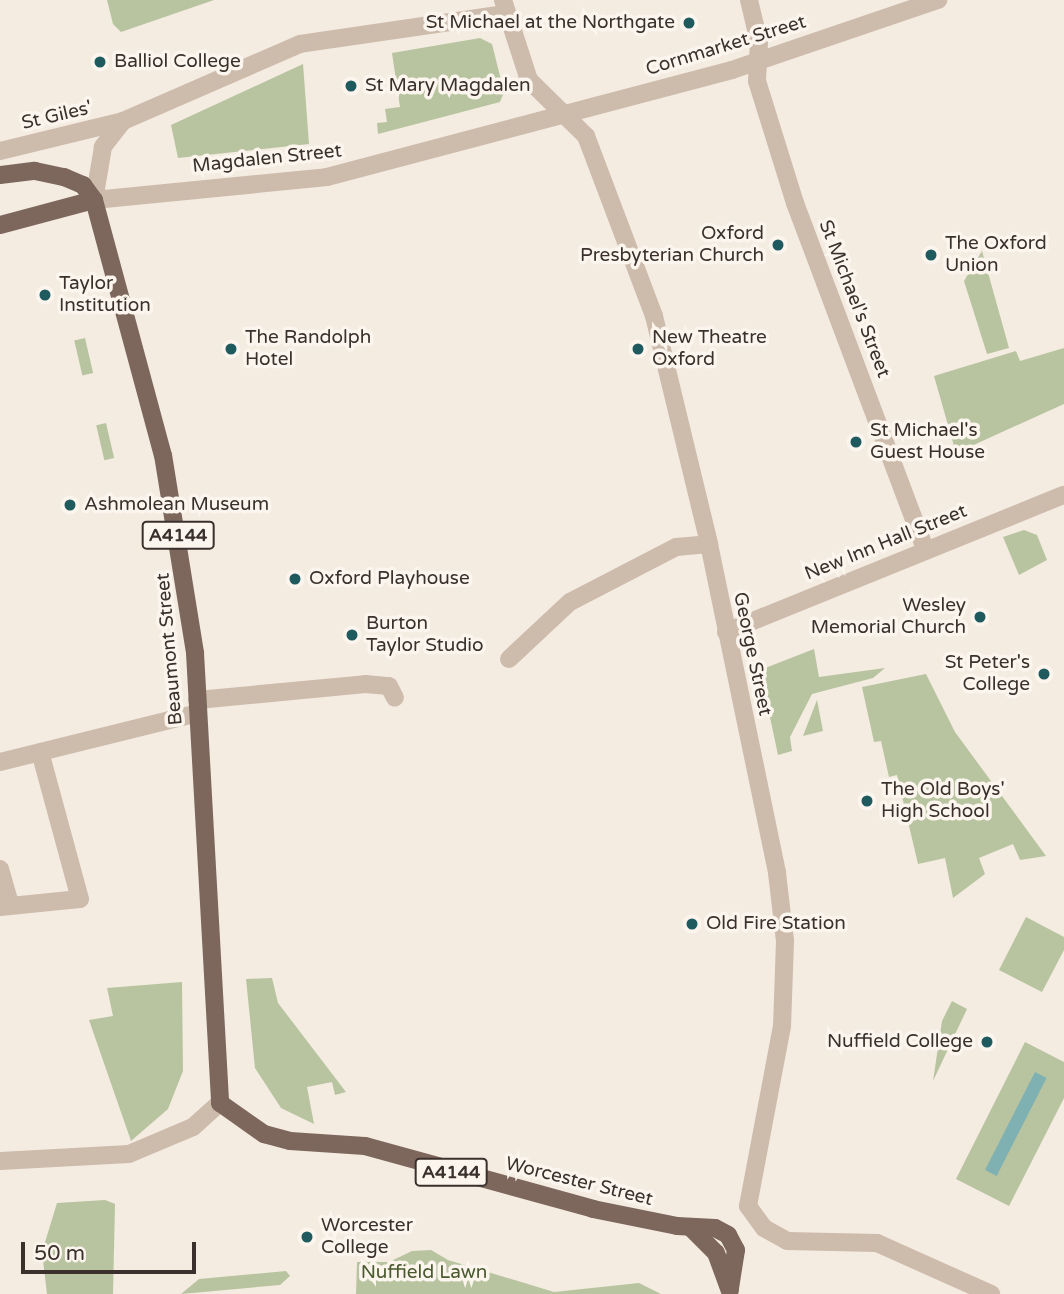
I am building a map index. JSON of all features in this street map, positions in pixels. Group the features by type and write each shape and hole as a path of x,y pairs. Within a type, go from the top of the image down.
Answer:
{"main road":[{"path":"0,175 35,171 64,177 83,185 94,200 0,225"},
{"name":"Beaumont Street","path":"94,200 163,455 190,602 220,1103"},
{"name":"Worcester Street","path":"220,1103 251,1127 290,1141 365,1146 593,1209 691,1228 716,1253 730,1291"}],"street":[{"name":"Cornmarket Street","path":"563,113 759,60 938,0"},
{"name":"St Michael's Street","path":"750,6 759,60 757,81 795,203 925,548"},
{"name":"George Street","path":"504,7 529,80 586,136 654,316 709,544 777,873 785,941 782,1026 772,1095 748,1191 748,1206 759,1222 787,1241 877,1243 991,1294"},
{"name":"St Giles'","path":"0,151 123,121 300,44 504,7"},
{"name":"Magdalen Street","path":"94,200 327,177 439,151 563,113"},
{"path":"94,200 103,146 123,121"},
{"name":"New Inn Hall Street","path":"726,632 925,548 1064,495"},
{"path":"509,659 570,602 676,547 709,544"},
{"path":"0,762 198,706 365,684 389,686 395,698"},
{"path":"0,869 5,906 37,906 80,899 40,752"},
{"path":"0,1161 129,1154 193,1126 220,1103"}],"green space":[{"path":"107,0 214,0 121,32 113,24"},
{"path":"480,38 492,44 504,92 500,102 378,134 377,123 387,122 385,109 400,107 392,53"},
{"path":"303,64 309,144 178,158 171,125"},
{"path":"982,251 1009,348 987,354 964,281"},
{"path":"85,338 93,373 82,376 74,340"},
{"path":"1064,348 1064,404 956,453 934,376 1016,351 1020,361"},
{"path":"106,423 114,458 104,460 96,425"},
{"path":"1024,530 1037,535 1047,560 1019,575 1003,537"},
{"path":"814,649 819,677 885,668 873,678 812,694 790,737 792,751 778,755 760,670"},
{"path":"926,674 955,732 1046,856 1020,860 1013,844 979,858 985,874 953,898 945,858 918,864 897,775 889,777 881,741 874,742 862,687"},
{"path":"817,700 823,731 803,736"},
{"path":"1026,917 1064,937 1064,950 1042,992 999,970"},
{"path":"272,978 278,1003 346,1092 335,1095 332,1082 307,1087 314,1124 281,1108 255,1068 246,979"},
{"path":"182,982 183,1071 168,1109 131,1141 89,1020 113,1016 107,988"},
{"path":"952,1001 967,1009 933,1081 942,1021"},
{"path":"1025,1042 1064,1062 1064,1098 1009,1206 956,1179"},
{"path":"105,1200 115,1204 113,1294 47,1294 42,1252 57,1203"},
{"name":"Nuffield Lawn","path":"431,1250 448,1260 554,1292 639,1283 661,1294 356,1294 357,1262 389,1262 412,1251"},
{"path":"286,1271 290,1276 280,1285 181,1294 199,1279"}],"water":[{"path":"1035,1072 1047,1078 997,1176 985,1170"}],"place":[{"name":"St Michael at the Northgate","path":"689,23"},
{"name":"Balliol College","path":"100,62"},
{"name":"St Mary Magdalen","path":"351,86"},
{"name":"Oxford Presbyterian Church","path":"778,245"},
{"name":"The Oxford Union","path":"931,255"},
{"name":"Taylor Institution","path":"45,295"},
{"name":"The Randolph Hotel","path":"231,349"},
{"name":"New Theatre Oxford","path":"638,349"},
{"name":"St Michael's Guest House","path":"856,442"},
{"name":"Ashmolean Museum","path":"70,505"},
{"name":"Oxford Playhouse","path":"295,579"},
{"name":"Wesley Memorial Church","path":"980,617"},
{"name":"Burton Taylor Studio","path":"352,635"},
{"name":"St Peter's College","path":"1044,674"},
{"name":"The Old Boys' High School","path":"867,801"},
{"name":"Old Fire Station","path":"692,924"},
{"name":"Nuffield College","path":"987,1042"},
{"name":"Worcester College","path":"307,1237"}]}
